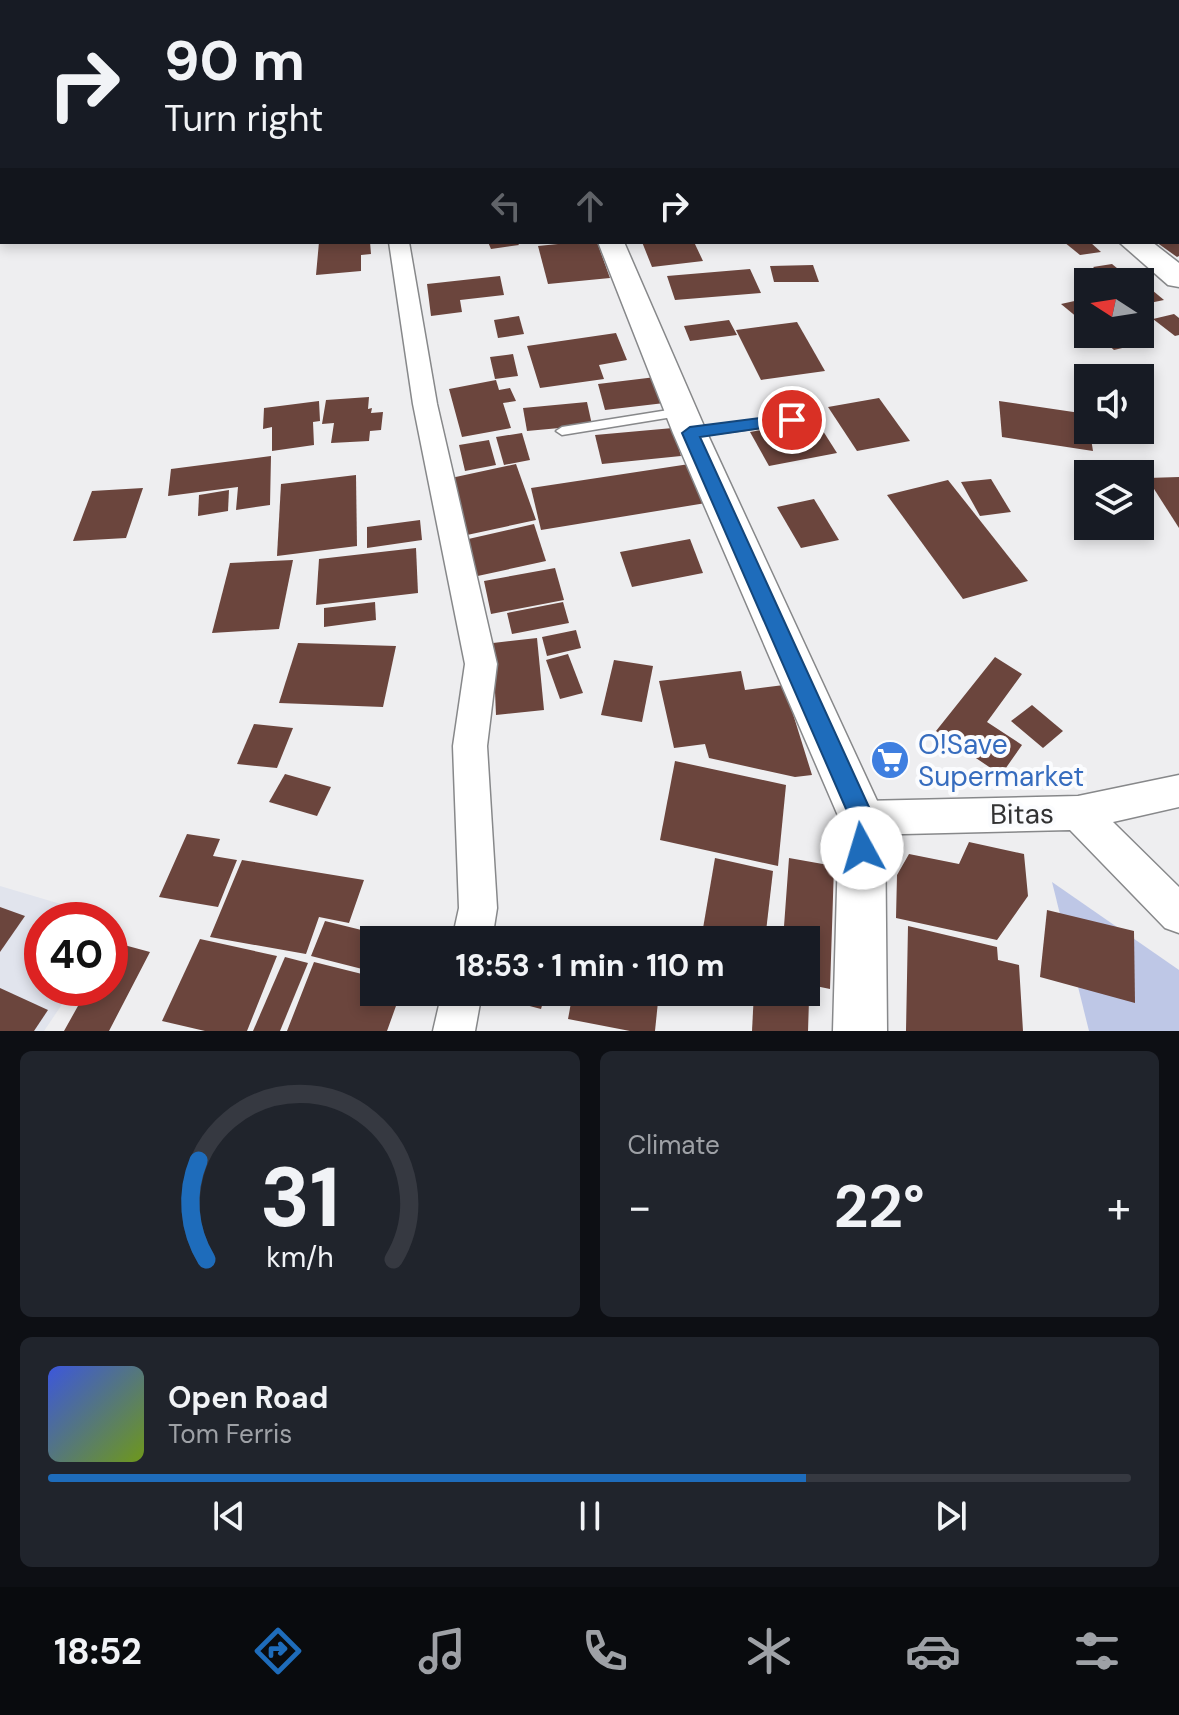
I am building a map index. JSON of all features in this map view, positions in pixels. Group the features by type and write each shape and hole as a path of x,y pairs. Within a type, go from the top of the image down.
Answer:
{"main road":[{"path":"1136,244 1179,278"}],"street":[{"path":"399,244 425,404 481,664 470,746 478,908 475,926"},
{"path":"612,244 685,422 862,818 860,1031"},
{"name":"Bitas","path":"862,818 1078,813 1179,791"},
{"path":"1078,813 1179,914"},
{"path":"454,1031 459,1006"}],"lane":[{"path":"562,431 685,422 792,420"}],"shaded area":[{"path":"1052,882 1179,970 1179,1031 1089,1031"},
{"path":"0,886 54,902 24,902 24,1006 61,1006 44,1031 0,1031"}],"building":[{"path":"319,244 370,244 371,254 361,255 361,271 316,275"},
{"path":"489,244 519,245 491,249"},
{"path":"598,244 610,278 548,284 538,246"},
{"path":"643,244 695,244 703,261 652,267"},
{"path":"1066,244 1092,244 1101,252 1080,255"},
{"path":"1159,244 1179,244 1177,257"},
{"path":"1112,264 1117,268 1094,268"},
{"path":"813,265 819,282 774,282 770,266"},
{"path":"750,269 761,293 675,300 667,276"},
{"path":"500,276 504,295 460,300 462,312 431,316 427,284"},
{"path":"1154,292 1164,300 1154,302"},
{"path":"1074,301 1074,315 1061,304"},
{"path":"1174,314 1179,318 1179,335 1175,336 1154,319"},
{"path":"519,316 524,334 498,338 494,320"},
{"path":"729,320 737,335 690,341 684,326"},
{"path":"797,322 825,371 761,380 736,330"},
{"path":"616,333 627,360 599,365 604,379 540,388 527,346"},
{"path":"513,354 518,376 495,379 490,357"},
{"path":"664,376 673,402 605,410 598,384"},
{"path":"496,380 499,390 510,388 516,401 503,403 511,428 462,437 449,389"},
{"path":"369,397 368,409 372,408 371,413 383,412 381,430 370,431 369,441 331,443 334,423 322,424 326,400"},
{"path":"879,398 910,441 857,451 828,407"},
{"path":"319,401 320,421 313,422 314,445 272,451 272,427 263,429 264,408"},
{"path":"999,401 1074,412 1074,444 1092,444 1093,451 1002,437"},
{"path":"587,402 592,425 527,431 523,408"},
{"path":"816,420 837,453 769,466 750,432"},
{"path":"673,428 681,456 602,464 595,435"},
{"path":"522,433 530,460 504,465 496,437"},
{"path":"489,440 496,465 465,471 459,445"},
{"path":"271,456 270,505 236,510 238,487 168,496 171,469"},
{"path":"696,463 712,502 541,530 531,488"},
{"path":"516,464 536,520 467,535 451,478"},
{"path":"356,475 357,546 277,556 281,484"},
{"path":"1179,477 1179,528 1154,489 1154,478"},
{"path":"991,479 1011,512 980,516 961,482"},
{"path":"948,480 1028,581 963,599 887,495"},
{"path":"143,488 126,538 73,541 92,491"},
{"path":"229,490 228,511 198,516 199,495"},
{"path":"814,499 839,540 801,548 777,507"},
{"path":"420,520 422,540 367,548 367,527"},
{"path":"534,524 546,561 473,577 464,540"},
{"path":"690,539 703,573 632,587 620,552"},
{"path":"416,548 418,593 316,605 319,559"},
{"path":"293,560 279,629 212,633 230,563"},
{"path":"555,568 564,600 491,614 484,581"},
{"path":"375,602 376,620 324,627 324,608"},
{"path":"563,602 569,623 512,634 507,613"},
{"path":"576,630 581,648 547,656 542,637"},
{"path":"537,638 544,710 496,715 493,643"},
{"path":"298,643 396,646 383,707 279,703"},
{"path":"568,654 583,693 560,699 546,660"},
{"path":"995,657 1022,674 987,722 1022,745 1001,775 936,731"},
{"path":"614,660 653,666 642,722 601,715"},
{"path":"741,671 745,690 784,685 812,775 795,777 709,758 705,744 674,748 659,681"},
{"path":"1032,705 1063,731 1043,748 1011,721"},
{"path":"254,724 293,728 277,768 237,764"},
{"path":"675,761 786,785 778,866 660,840"},
{"path":"285,774 331,787 317,816 269,802"},
{"path":"187,834 220,839 213,856 237,860 218,907 159,897"},
{"path":"969,842 1024,854 1028,896 997,940 896,918 897,875 909,854 959,864"},
{"path":"715,858 773,871 767,926 703,926"},
{"path":"789,858 834,866 830,989 820,987 820,926 784,926"},
{"path":"242,860 364,880 349,923 319,917 306,954 210,937"},
{"path":"0,907 24,917 0,952"},
{"path":"1047,910 1134,931 1135,1003 1040,977"},
{"path":"325,921 360,930 360,968 311,956"},
{"path":"908,926 997,947 998,960 1019,965 1023,1031 906,1031"},
{"path":"200,939 277,956 247,1031 205,1031 162,1021"},
{"path":"128,946 150,952 128,994"},
{"path":"285,957 308,963 280,1031 253,1031"},
{"path":"314,962 360,974 360,1006 396,1006 387,1031 287,1031"},
{"path":"0,988 24,999 24,1006 39,1006 48,1010 34,1031 0,1031"},
{"path":"78,1006 122,1006 109,1031 64,1031"},
{"path":"570,1006 658,1006 655,1031 630,1031 568,1019"},
{"path":"753,1006 809,1006 808,1031 752,1031"}],"place":[{"name":"O!Save Supermarket","path":"890,760"}],"route":[{"path":"792,420 690,433 862,818 862,848"}]}
